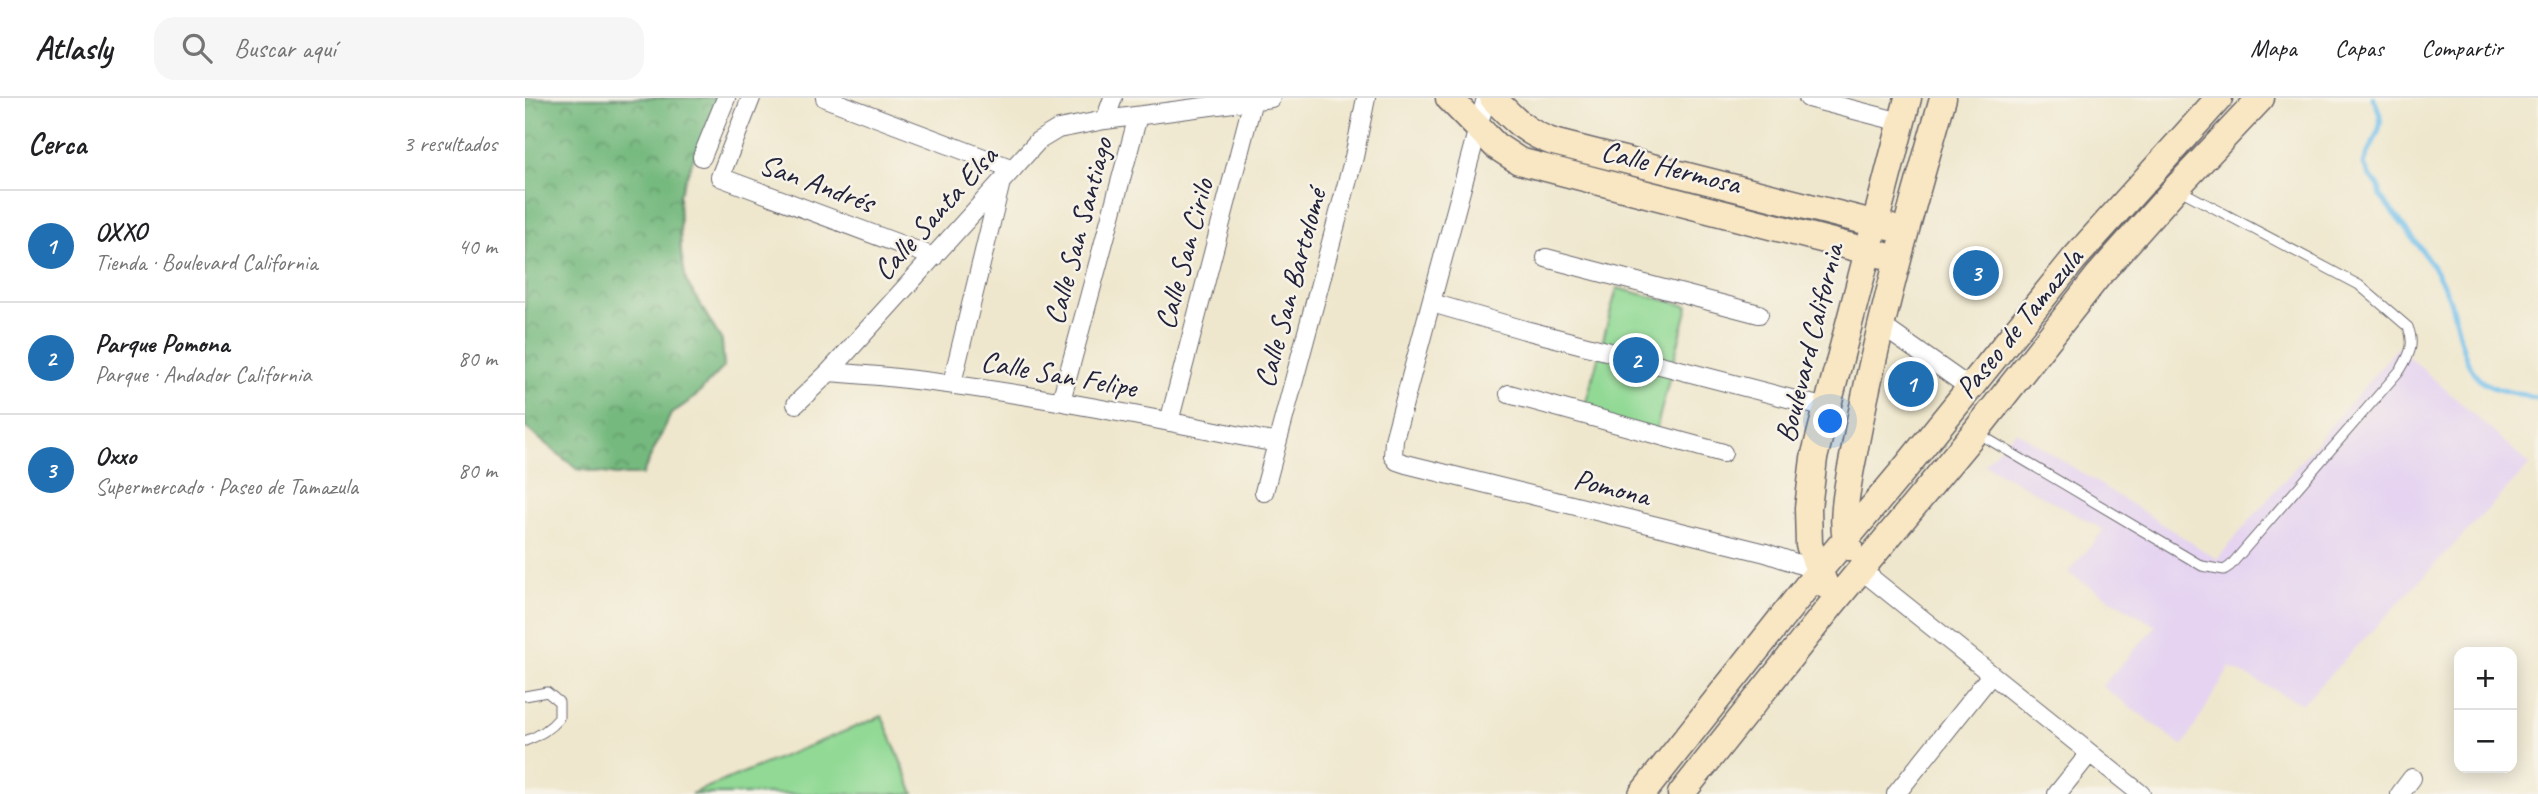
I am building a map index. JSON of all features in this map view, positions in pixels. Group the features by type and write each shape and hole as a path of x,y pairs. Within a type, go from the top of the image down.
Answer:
{"street":[{"path":"702,157 726,98"},
{"name":"San Andrés","path":"751,98 720,177 934,257"},
{"path":"825,98 1007,176 952,383"},
{"path":"1105,120 1113,98"},
{"name":"Calle San Bartolomé","path":"1264,492 1354,157 1366,98"},
{"name":"Calle Hermosa","path":"1449,98 1496,146 1519,161 1898,258"},
{"path":"1486,98 1432,303 1525,330 1826,408"},
{"name":"Calle Hermosa","path":"1493,98 1515,122 1533,135 1553,142 1905,230"},
{"path":"1808,98 1904,110"},
{"path":"1943,98 1905,230 1866,388 1845,501 1845,540 1861,570 2141,794"},
{"name":"Paseo de Tamazula","path":"1642,794 1819,571 2074,259 2219,98"},
{"name":"Paseo de Tamazula","path":"1681,794 2098,276 2261,98"},
{"name":"Calle Santa Elsa","path":"796,404 829,372 1048,134 1058,129 1105,120 1229,101 1262,99"},
{"name":"Calle San Cirilo","path":"1169,422 1262,99"},
{"name":"Boulevard California","path":"1833,603 1809,545 1808,508 1814,458 1904,110"},
{"name":"Calle San Santiago","path":"1061,401 1138,116"},
{"path":"1546,258 1759,314"},
{"name":"Pomona","path":"1432,303 1394,440 1393,456 1398,461 1766,553 1819,571"},
{"path":"1882,326 1970,388"},
{"name":"Calle San Felipe","path":"829,372 952,383 1277,443"},
{"path":"1509,394 1723,453"},
{"path":"1896,794 1991,674"},
{"path":"2057,794 2089,754"},
{"path":"2400,794 2412,778"}],"lane":[{"path":"1975,432 2202,566 2224,570 2401,369 2411,352 2412,336 2408,327 2358,285 2176,188"},
{"path":"525,696 547,692 559,702 559,718 537,737 525,741"}],"shaded area":[{"path":"2398,347 2530,465 2302,704 2230,667 2183,746 2102,686 2156,626 2068,573 2104,530 1984,464 2016,431 2217,559"}],"green space":[{"path":"525,98 718,98 679,195 681,253 686,281 722,341 724,367 694,398 671,414 642,475 616,475 577,469 525,427"},
{"path":"1617,288 1688,306 1655,434 1583,413"},
{"path":"882,716 914,794 691,794"}],"waterway":[{"path":"2373,98 2378,109 2380,126 2364,165 2379,186 2381,197 2440,278 2471,368 2477,377 2489,386 2538,398"}],"place":[{"name":"Oxxo","path":"1976,273"},
{"name":"Parque Pomona","path":"1636,360"},
{"name":"OXXO","path":"1911,384"}]}
